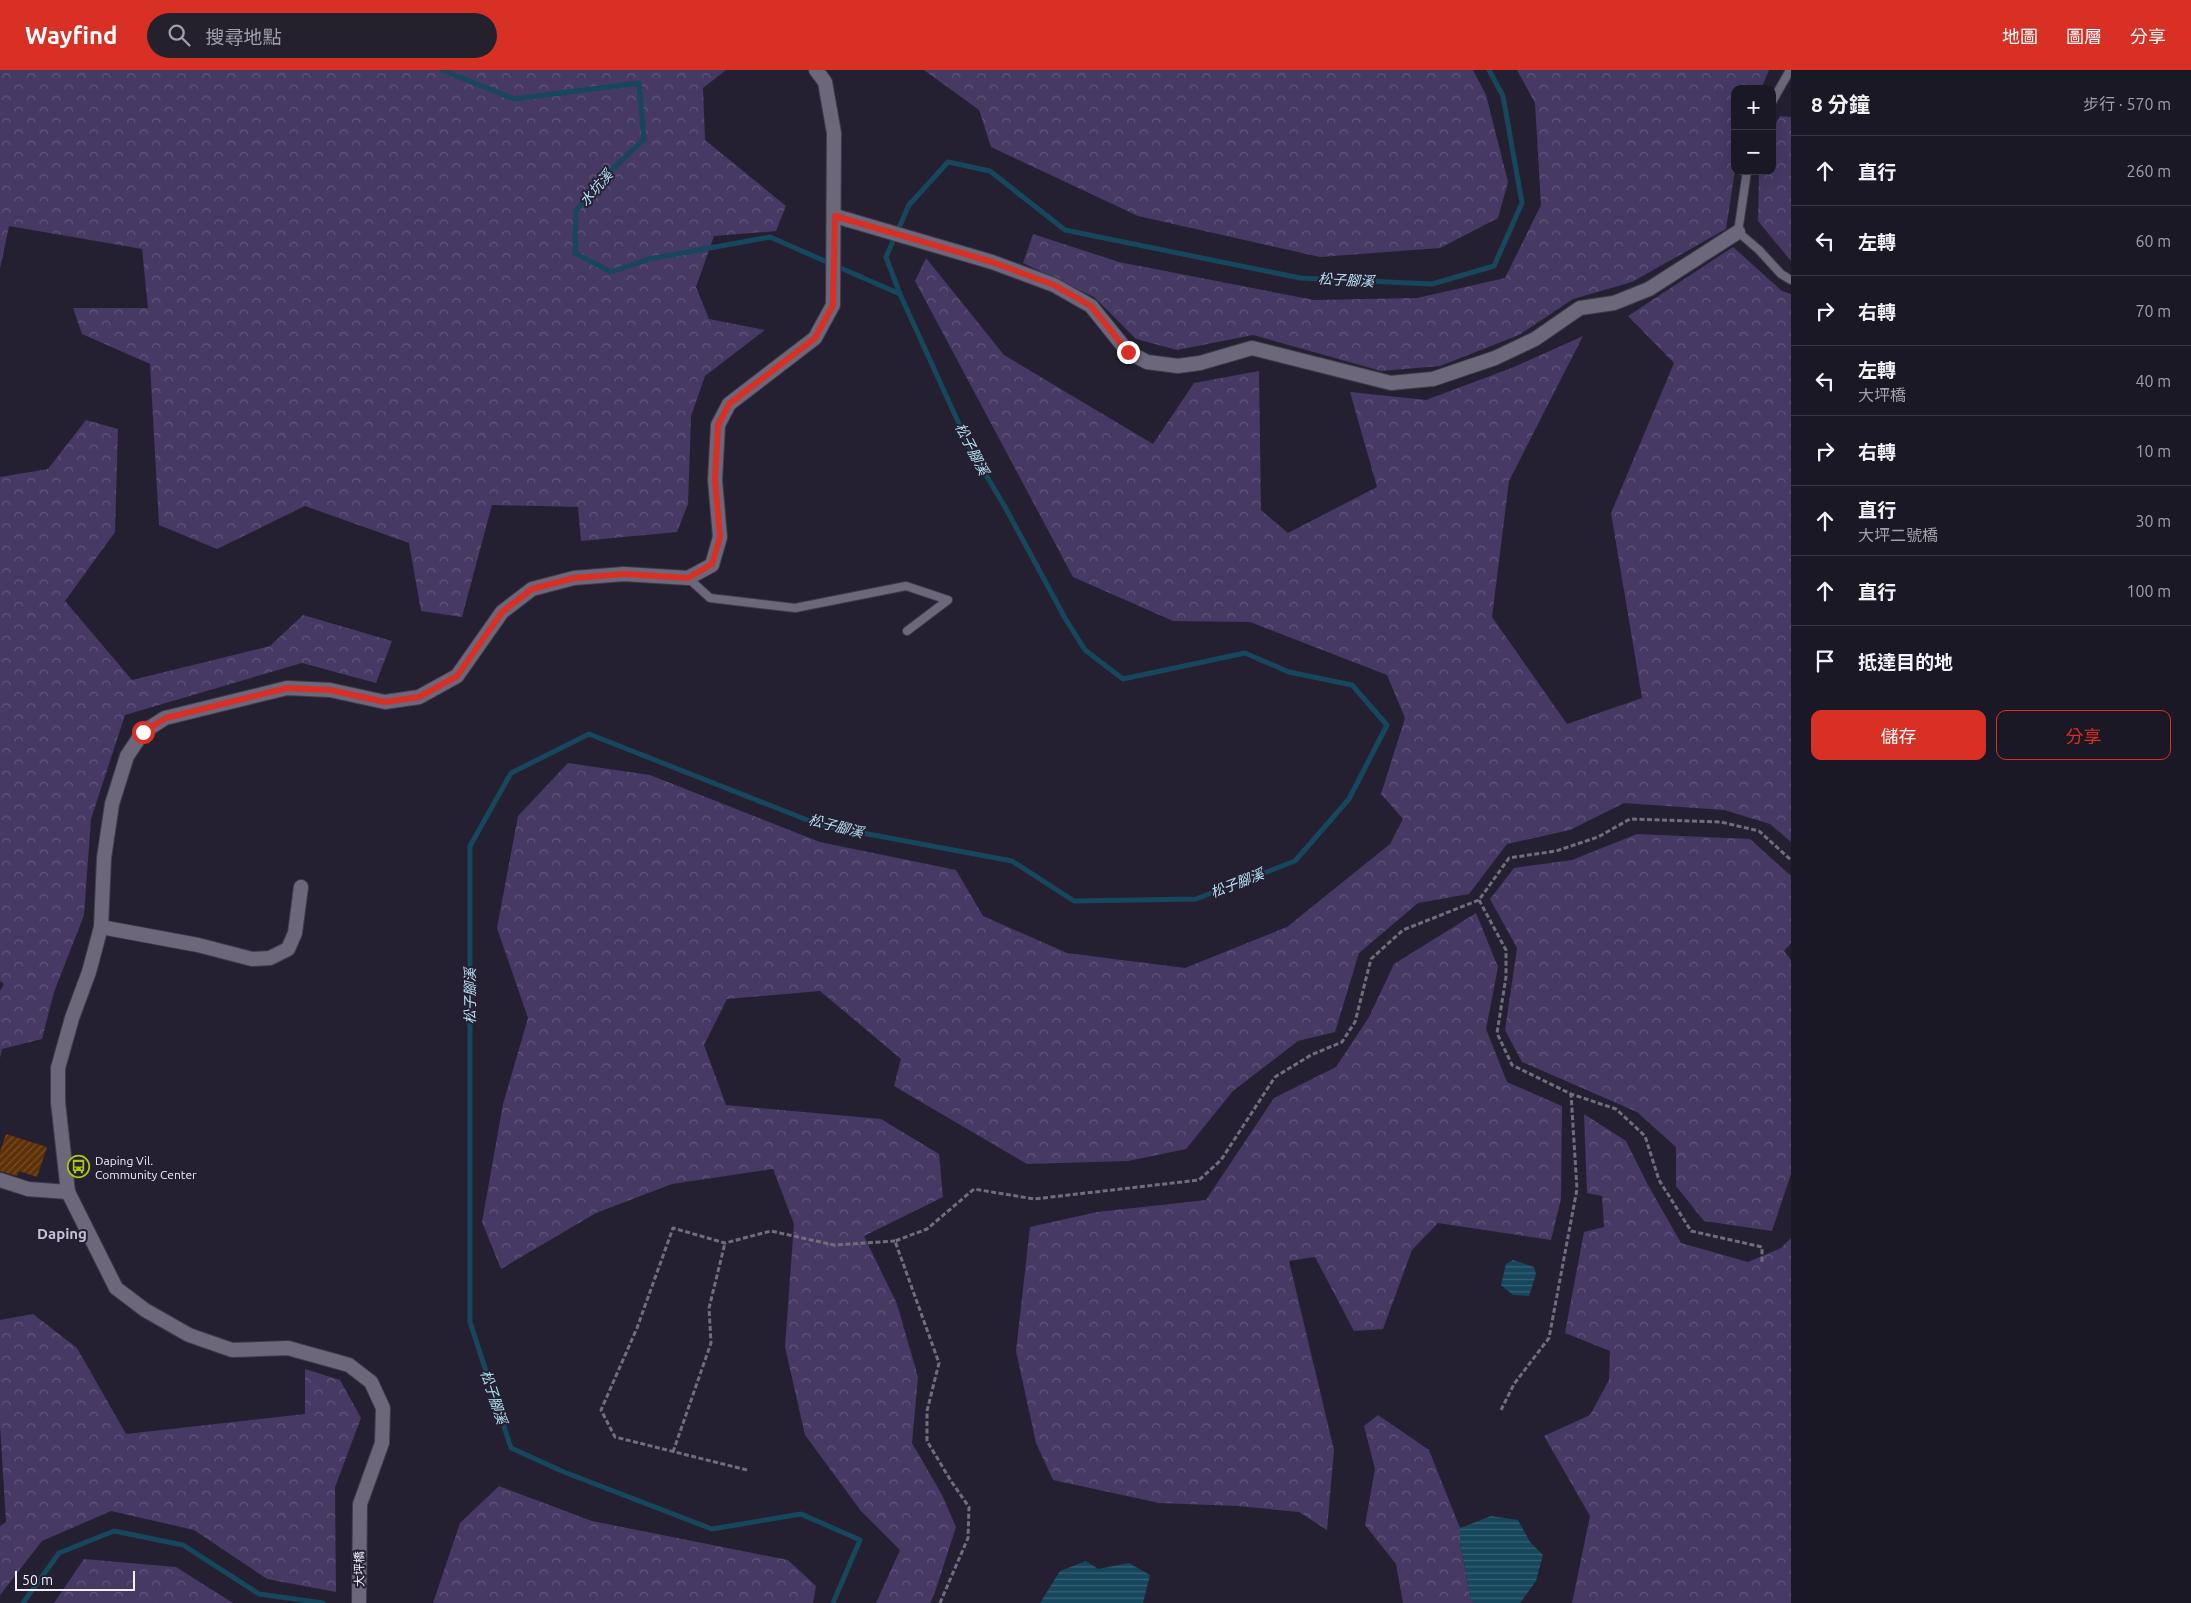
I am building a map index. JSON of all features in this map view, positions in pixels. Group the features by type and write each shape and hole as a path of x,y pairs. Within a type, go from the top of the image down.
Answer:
{"street":[{"path":"0,1180 28,1189 68,1192 58,1102 58,1068 72,1018 89,972 101,927 104,858 112,804 127,756 143,732 166,718 287,688 330,690 385,702 419,697 457,676 502,612 532,589 574,578 624,574 688,578 712,564 720,537 715,480 718,425 729,404 815,338 833,305 834,133 825,82 816,70"},
{"path":"835,216 992,262 1054,285 1091,306 1128,352 1147,362 1178,366 1200,363 1252,348 1391,383 1433,379 1495,358 1535,340 1580,308 1614,303 1649,289 1738,232"},
{"path":"101,927 198,945 252,959 270,958 288,949 295,932 301,887"},
{"name":"大坪橋","path":"68,1192 116,1288 145,1310 189,1335 232,1350 288,1348 348,1365 371,1382 383,1408 382,1444 360,1504 358,1534 359,1603"}],"lane":[{"path":"1776,95 1790,70"},
{"path":"1746,175 1738,232 1759,250 1781,274 1791,280"},
{"path":"688,578 710,598 795,608 906,586 948,600 906,632"}],"path":[{"path":"747,1470 615,1437 601,1410 637,1328 673,1228 725,1244 771,1231 834,1245 895,1242 927,1229 974,1189 1034,1200 1199,1180 1221,1160 1275,1077 1311,1055 1342,1042 1355,1022 1370,959 1403,930 1479,900 1510,858 1556,851 1598,837 1630,819 1721,822 1759,831 1791,860"},
{"path":"1479,900 1506,950 1506,977 1497,1033 1512,1066 1571,1094 1616,1109 1645,1136 1659,1180 1691,1230 1762,1247 1762,1264"},
{"path":"1501,1410 1514,1384 1549,1338 1577,1189 1571,1094"},
{"path":"895,1242 939,1363 926,1411 927,1441 969,1507 968,1538 940,1603"},
{"path":"673,1452 711,1343 708,1308 725,1244"}],"green space":[{"path":"0,70 726,70 703,88 705,140 786,206 776,231 714,236 696,287 709,319 765,330 705,376 691,416 688,504 677,532 581,541 578,507 492,505 462,617 421,611 409,543 305,506 217,549 159,525 150,364 82,334 73,308 148,308 142,249 9,226 0,269"},
{"path":"924,70 1473,70 1486,95 1508,182 1498,218 1440,248 1320,257 1138,216 991,147 979,110"},
{"path":"1517,70 1769,70 1763,85 1731,85 1731,175 1734,175 1726,229 1632,282 1573,299 1519,335 1440,366 1381,371 1253,335 1177,350 1136,339 1094,297 1023,263 1033,234 1119,262 1314,300 1417,298 1505,278 1541,205 1535,103"},
{"path":"1780,116 1791,117 1791,261 1758,221 1759,175 1776,175 1776,124"},
{"path":"1733,247 1782,291 1791,294 1791,842 1770,824 1724,810 1624,803 1570,830 1507,844 1469,894 1418,903 1359,953 1335,1032 1298,1041 1233,1091 1186,1149 1128,1161 1027,1164 894,1086 901,1059 820,991 727,999 704,1045 726,1105 881,1119 939,1154 943,1197 864,1236 897,1304 918,1377 912,1443 942,1495 956,1527 930,1603 876,1603 900,1550 861,1511 805,1435 785,1347 794,1224 773,1169 672,1184 596,1213 501,1269 482,1222 503,1104 528,1018 497,928 518,816 568,763 650,775 820,842 956,870 983,916 1067,953 1185,968 1287,927 1390,844 1403,819 1381,794 1405,718 1387,675 1250,622 1173,621 1073,577 915,281 926,258 1004,355 1153,444 1194,383 1259,371 1261,510 1288,533 1377,487 1350,392 1426,400 1514,367 1583,336 1509,481 1492,617 1567,724 1642,698 1611,513 1674,363 1628,316"},
{"path":"86,420 118,429 115,532 65,601 132,680 270,646 303,615 392,641 376,683 302,663 125,715 91,819 84,915 54,992 42,1039 2,1049 0,1058 0,991 4,984 0,981 0,477 48,469"},
{"path":"1637,834 1750,839 1791,876 1791,943 1784,951 1791,960 1791,1174 1772,1231 1704,1221 1676,1186 1676,1147 1637,1112 1522,1062 1505,1030 1517,948 1490,899 1514,868 1572,860"},
{"path":"1476,913 1498,967 1486,1029 1507,1082 1562,1106 1561,1199 1551,1240 1438,1223 1412,1250 1383,1329 1354,1331 1315,1257 1289,1261 1334,1450 1327,1530 1299,1512 1238,1506 1159,1503 1053,1480 1036,1443 1016,1351 1030,1227 1097,1212 1206,1200 1274,1098 1336,1067 1369,1017 1394,964"},
{"path":"1584,1114 1626,1141 1648,1185 1681,1243 1748,1262 1781,1248 1791,1238 1791,1603 1572,1603 1590,1516 1544,1436 1590,1415 1609,1380 1610,1351 1565,1333 1584,1232 1604,1227 1602,1196 1587,1193"},
{"path":"33,1314 77,1348 126,1434 305,1414 305,1369 340,1380 361,1418 335,1487 336,1592 267,1579 194,1530 111,1511 42,1541 0,1595 0,1526 6,1522 0,1425 0,1320"},
{"path":"1378,1415 1429,1450 1460,1528 1460,1543 1471,1601 1476,1603 1403,1603 1396,1564 1365,1525 1375,1469 1364,1426"},
{"path":"499,1486 592,1521 788,1560 816,1586 813,1603 433,1603 460,1523"},
{"path":"84,1559 176,1567 233,1603 54,1603"}],"water":[{"path":"1513,1260 1534,1267 1536,1274 1529,1296 1513,1295 1501,1285 1506,1264"},
{"path":"1491,1516 1518,1520 1530,1542 1543,1555 1536,1581 1520,1603 1476,1603 1471,1601 1460,1543 1460,1528"},
{"path":"1086,1561 1098,1569 1129,1563 1150,1575 1143,1603 1040,1603 1060,1571"}],"building":[{"path":"6,1134 47,1147 37,1177 19,1171 17,1176 0,1171 0,1152"}],"waterway":[{"name":"水坑溪","path":"442,70 514,99 639,83 644,139 600,181 576,211 575,253 611,272 649,259 770,237 900,294"},
{"name":"松子腳溪","path":"833,1603 860,1540 801,1514 712,1529 564,1472 511,1448 470,1322 470,846 511,773 589,734 820,825 1012,861 1074,901 1196,899 1295,861 1349,799 1387,725 1352,685 1289,672 1245,653 1123,679 1085,650 1065,618 1005,507 970,448 900,294 886,257 909,205 948,162 990,171 1065,230 1300,278 1432,284 1494,266 1522,203 1503,96 1489,70"},
{"name":"松子腳溪","path":"23,1603 59,1553 114,1531 183,1545 259,1594 323,1603"}],"place":[{"name":"Daping Vil. Community Center","path":"79,1167"}],"district":[{"name":"Daping","path":"62,1233"}],"route":[{"path":"143,732 166,718 287,688 330,690 385,702 419,697 457,676 502,612 532,589 574,578 624,574 688,578 712,564 720,537 715,480 718,425 729,404 815,338 833,305 835,216 992,262 1054,285 1091,306 1128,352"}]}
